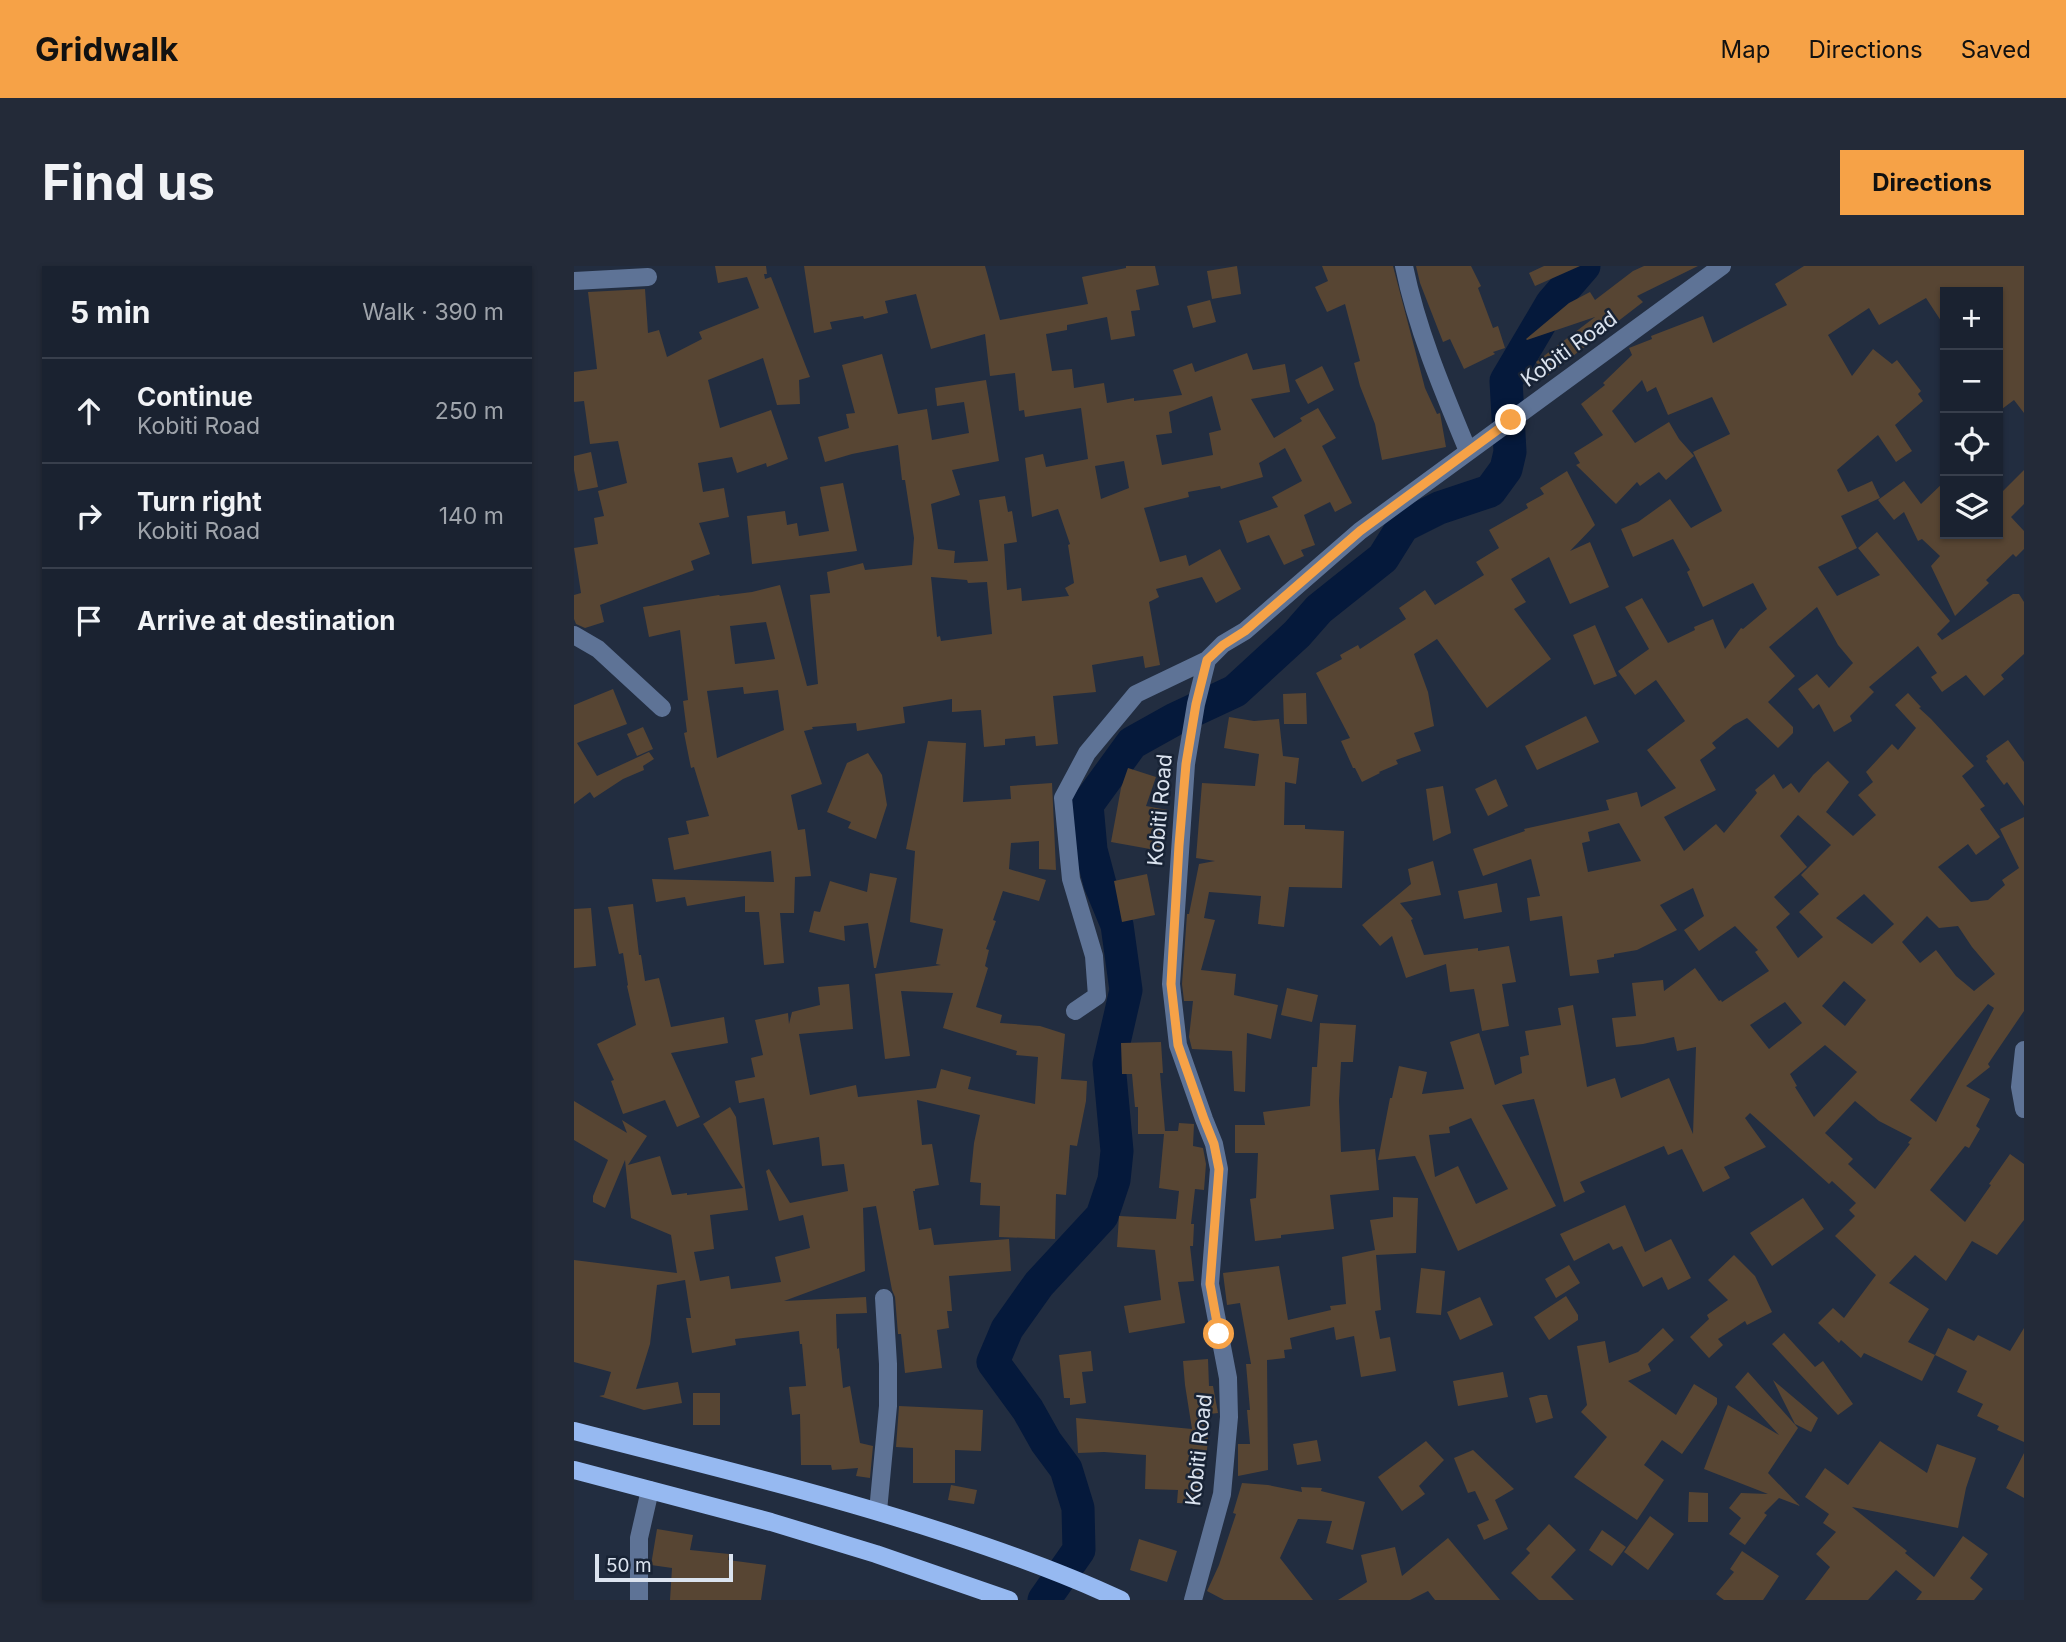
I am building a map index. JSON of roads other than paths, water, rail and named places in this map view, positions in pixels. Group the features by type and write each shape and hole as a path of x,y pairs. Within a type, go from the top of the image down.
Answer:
{"main road":[{"path":"574,1431 878,1511 1080,1580 1121,1600"},
{"path":"574,1470 771,1522 876,1554 1001,1597"}],"street":[{"path":"1404,266 1412,304 1468,452"},
{"name":"Kobiti Road","path":"1193,1600 1222,1493 1229,1418 1228,1378 1210,1284 1219,1169 1214,1144 1178,1045 1171,984 1186,764 1207,660 1223,645 1245,631 1360,531 1722,266"},
{"path":"574,281 648,277"},
{"path":"574,635 598,649 662,708"},
{"path":"1075,1011 1097,996 1094,956 1071,879 1063,798 1087,752 1136,694 1207,660"},
{"path":"2024,1050 2020,1087 2024,1109"},
{"path":"878,1511 888,1406 884,1298"},
{"path":"639,1600 639,1538 650,1490"}],"waterway":[{"path":"1044,1600 1079,1550 1078,1508 1066,1469 993,1362 1007,1329 1039,1284 1102,1216 1114,1180 1117,1151 1109,1064 1126,990 1117,925 1100,884 1091,850 1087,805 1132,743 1235,691 1297,634 1319,609 1383,558 1403,526 1439,508 1490,491 1506,469 1510,452 1506,381 1552,303 1584,266"}]}
